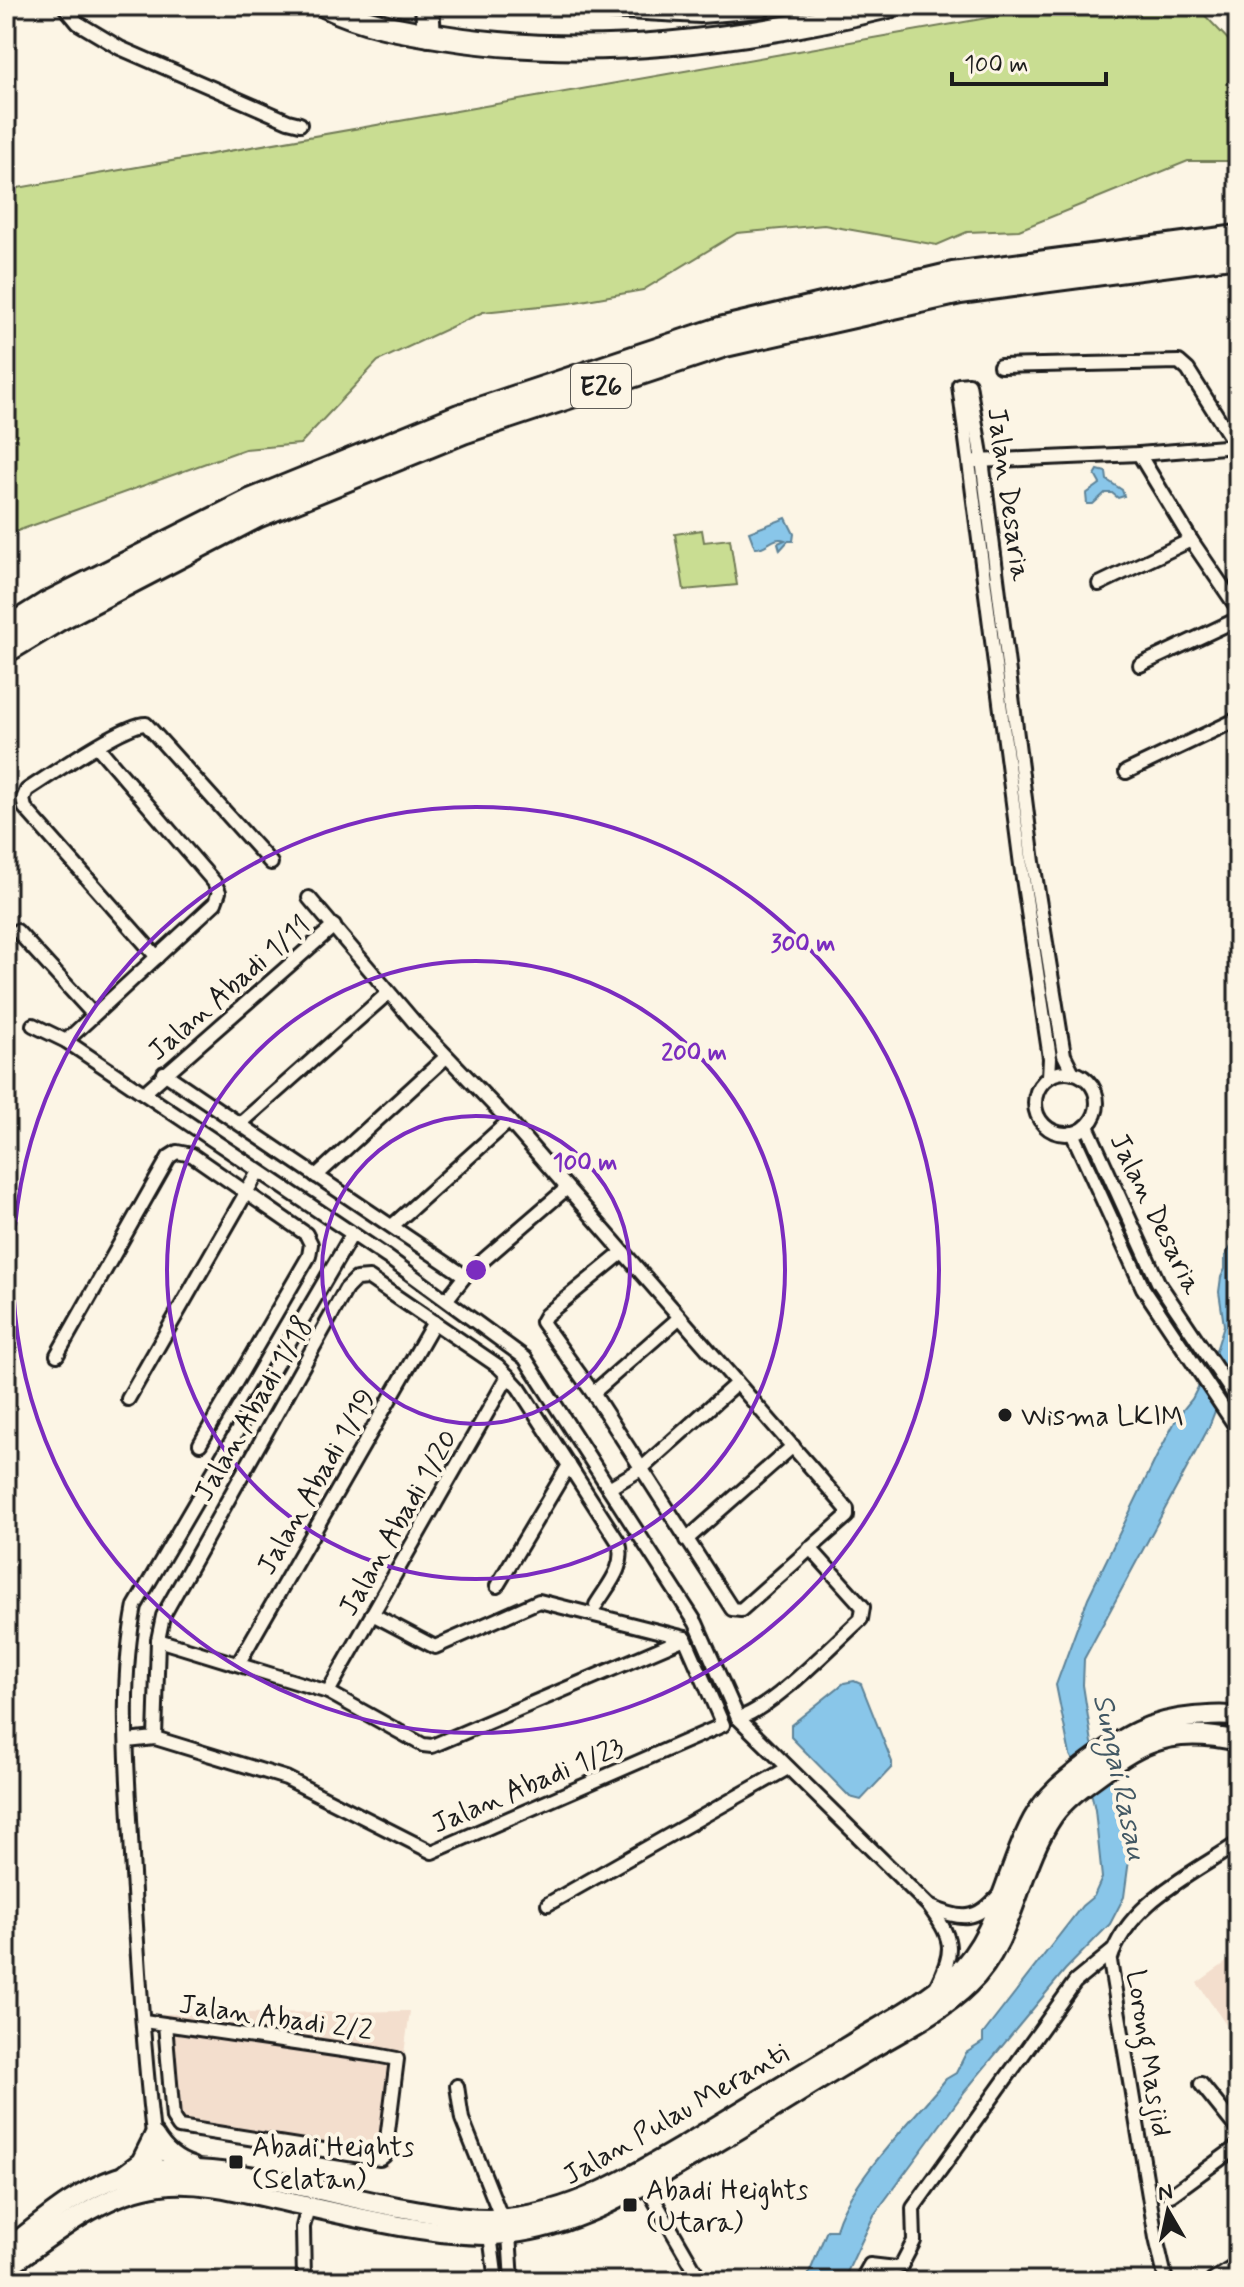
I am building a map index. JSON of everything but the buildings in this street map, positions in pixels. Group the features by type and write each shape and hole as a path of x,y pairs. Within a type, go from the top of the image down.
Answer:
{"highway":[{"path":"326,6 361,21 429,35 491,45 575,49 659,45 745,35 889,6"},
{"path":"427,6 429,35"},
{"path":"608,6 700,11 760,6"},
{"name":"E26","path":"6,629 46,604 250,501 459,416 720,329 953,274 1238,237"},
{"name":"E26","path":"6,651 59,619 257,516 463,432 725,345 960,292 1238,255"}],"main road":[{"name":"Jalan Pulau Meranti","path":"6,2268 102,2204 158,2177 239,2190 308,2207 431,2230 490,2235 506,2226 571,2206 642,2170 934,1992 958,1973 987,1935 1035,1817 1122,1748 1139,1728 1172,1719 1234,1714"},
{"name":"Jalan Pulau Meranti","path":"1122,1748 1175,1735 1238,1741"},
{"name":"Jalan Pulau Meranti","path":"6,2250 73,2200 116,2178 158,2177 202,2170 506,2226 579,2217 645,2184 812,2086 969,1985 999,1945 1036,1847 1063,1792"},
{"path":"116,2178 141,2162 154,2136 165,2152 178,2162 202,2170"}],"street":[{"path":"64,6 78,23 120,48 300,124"},
{"path":"976,461 1237,447 1188,370 1179,362 1000,366"},
{"name":"Jalan Desaria","path":"976,461 959,385 969,384 976,461 1021,865 1050,1058 1049,1077 1037,1090 1035,1099 1042,1123 1056,1132 1072,1133 1087,1126 1096,1108 1096,1098 1088,1082 1073,1073 1064,1055 976,461"},
{"path":"1139,454 1191,540 1238,609"},
{"path":"1099,584 1191,540"},
{"path":"1140,665 1238,619"},
{"path":"1126,772 1238,719"},
{"path":"157,957 23,803 27,790 97,746 138,724 146,724 271,863"},
{"path":"66,1041 218,898 217,887 97,746"},
{"path":"309,898 388,993 509,1121 847,1509 847,1516 741,1610 732,1609 593,1393 542,1322 546,1315 623,1252"},
{"name":"Jalan Abadi 1/11","path":"148,1088 334,926"},
{"path":"17,931 93,1014"},
{"path":"241,1123 388,993"},
{"path":"33,1025 148,1088 258,1172 447,1299 525,1358 696,1623 738,1718 928,1905 947,1936 951,1950 949,1963 934,1992"},
{"path":"316,1176 446,1057"},
{"path":"164,1073 465,1276"},
{"path":"1049,1077 1057,1073 1073,1073"},
{"path":"392,1226 509,1121"},
{"name":"Jalan Desaria","path":"1087,1126 1158,1282 1238,1401"},
{"name":"Jalan Desaria","path":"1072,1133 1143,1288 1238,1430"},
{"path":"57,1355 169,1157 177,1152 192,1155 306,1234 311,1244 309,1256 200,1444"},
{"path":"128,1399 258,1172"},
{"path":"447,1299 465,1276 567,1188"},
{"path":"158,2177 144,2021 127,1741 131,1625 142,1591 351,1236"},
{"name":"Jalan Abadi 1/18","path":"155,1738 158,1640 163,1616 350,1283 362,1277 369,1278 498,1366 519,1388 619,1543 622,1554 620,1565 596,1605"},
{"path":"593,1393 679,1318"},
{"name":"Jalan Abadi 1/19","path":"238,1664 434,1322"},
{"name":"Jalan Abadi 1/20","path":"328,1692 508,1376"},
{"path":"609,1488 641,1469 736,1384"},
{"path":"686,1540 793,1446"},
{"path":"497,1586 569,1465"},
{"path":"738,1718 758,1710 861,1619 863,1607 810,1548"},
{"path":"372,1614 435,1647 539,1601 685,1638"},
{"path":"158,1640 328,1692 423,1745 432,1746 685,1638"},
{"name":"Jalan Abadi 1/23","path":"127,1741 155,1738 286,1778 432,1852 723,1725 685,1638"},
{"path":"548,1904 788,1768"},
{"name":"Lorong Masjid","path":"1166,2281 1156,2238 1110,1961 1123,1931 1144,1907 1238,1843"},
{"path":"928,1905 951,1916 971,1916 985,1910 1006,1886"},
{"path":"861,2281 870,2265 901,2266 914,2241 913,2208 1075,1982 1114,1950"},
{"name":"Jalan Abadi 2/2","path":"144,2021 165,2024 397,2059 383,2158 179,2127 173,2118 165,2024"},
{"path":"1201,2084 1238,2130"},
{"path":"457,2086 462,2119 506,2226 512,2281"},
{"path":"1171,2195 1238,2146"},
{"path":"645,2184 701,2281"},
{"path":"304,2281 303,2227 308,2207"},
{"path":"490,2235 496,2281"},
{"path":"1212,2281 1238,2264"}],"shaded area":[{"path":"1238,1954 1238,2042 1197,1983"},
{"path":"410,2011 388,2168 173,2135 162,2014"}],"green space":[{"path":"1056,6 1196,6 1238,50 1238,161 1188,161 1019,230 967,232 937,245 824,225 737,233 643,290 570,303 483,312 378,361 300,444 245,449 6,535 6,190"},
{"path":"702,530 704,542 730,539 737,585 684,590 675,534"}],"water":[{"path":"1098,470 1106,472 1107,480 1122,490 1124,496 1118,498 1112,493 1105,493 1093,504 1087,504 1086,494 1100,484 1095,475"},
{"path":"786,518 794,534 793,541 788,541 780,550 778,543 785,540 777,539 755,548 749,532"},
{"path":"1238,1236 1238,1352 1208,1429 1084,1659 1083,1685 1092,1743 1119,1795 1125,1821 1129,1860 1124,1897 1110,1924 1065,1970 965,2091 874,2215 843,2281 806,2281 827,2230 836,2230 842,2213 867,2173 946,2079 956,2073 966,2053 983,2042 983,2034 1082,1906 1094,1896 1102,1878 1092,1796 1070,1755 1056,1685 1088,1598 1156,1458 1215,1354 1224,1325 1219,1292 1225,1256"},
{"path":"854,1681 861,1684 892,1762 892,1767 861,1800 850,1797 791,1737 791,1725 844,1683"}],"place":[{"name":"Wisma LKIM","path":"1005,1415"},
{"name":"Abadi Heights (Selatan)","path":"236,2162"},
{"name":"Abadi Heights (Utara)","path":"630,2205"}],"water label":[{"name":"Sungai Rasau","path":"1121,1777"}]}
